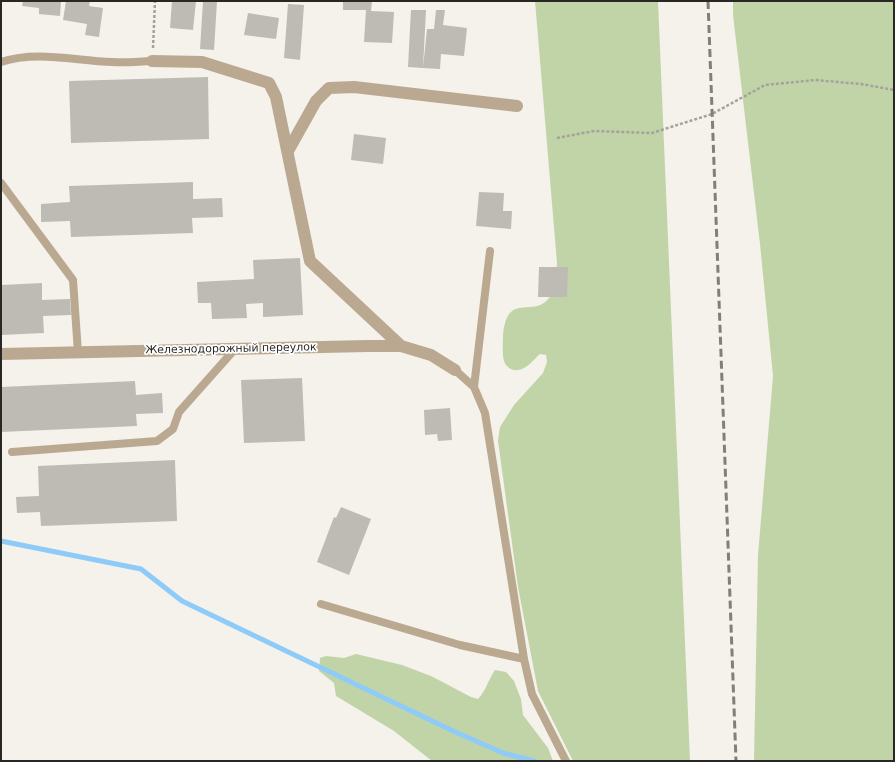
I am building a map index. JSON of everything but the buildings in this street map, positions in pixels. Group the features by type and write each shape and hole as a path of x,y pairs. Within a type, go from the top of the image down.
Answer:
{"street":[{"path":"152,62 202,62 269,83 276,97 310,261 401,346"},
{"path":"288,151 316,101 329,88 354,87 517,106"},
{"name":"Железнодорожный переулок","path":"1,354 401,346 431,355 456,370"}],"lane":[{"path":"1,62 15,57 56,57 111,62 152,62"},
{"path":"1,183 73,280 78,353"},
{"path":"474,387 490,251"},
{"path":"12,452 157,441 173,429 179,412 235,349"},
{"path":"456,370 474,387 485,413 524,659 532,694 566,761"},
{"path":"321,604 460,645 524,659"}],"path":[{"path":"152,62 155,1"},
{"path":"557,138 594,131 652,133 712,114 765,85 814,80 861,84 894,90"}],"green space":[{"path":"535,1 658,1 690,761 573,761 538,691 518,587 498,441 500,427 514,405 543,373 547,362 546,355 540,354 527,366 521,369 514,370 508,367 504,361 503,351 505,322 515,309 543,304 552,294 556,276 557,263"},
{"path":"733,1 894,1 894,761 754,761 758,555 773,376 760,244 733,15"},
{"path":"356,654 402,665 431,676 471,697 478,699 495,670 506,672 514,681 521,699 523,715 548,748 553,761 432,761 394,731 336,696 334,683 319,671 320,658 326,656 344,658"}],"waterway":[{"path":"1,541 141,569 182,601 451,730 503,753 534,761"}],"railway":[{"path":"708,1 736,761"}]}
